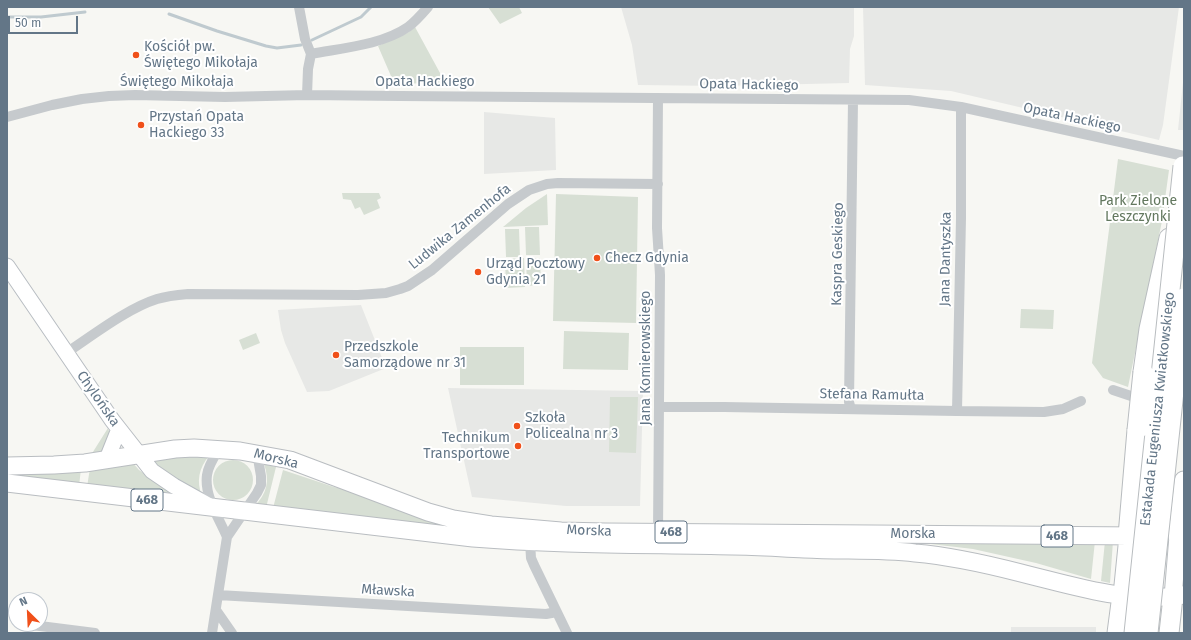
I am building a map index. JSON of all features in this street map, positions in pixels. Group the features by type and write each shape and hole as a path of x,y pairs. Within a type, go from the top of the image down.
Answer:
{"highway":[{"name":"Estakada Eugeniusza Kwiatkowskiego","path":"1134,633 1184,160"},
{"path":"1128,536 1137,430 1149,329 1184,166"},
{"name":"Estakada Eugeniusza Kwiatkowskiego","path":"1148,633 1184,298"},
{"path":"1181,536 1184,481"},
{"path":"1116,633 1122,595"},
{"path":"1169,633 1178,596"}],"main road":[{"name":"Morska","path":"7,466 85,463 175,449 218,449 257,453 290,460 421,509 453,519 491,525 561,531 1181,536"},
{"name":"Morska","path":"7,483 473,538 530,542 733,546 913,552 947,556 1083,588 1122,595 1143,598 1178,596"},
{"path":"1122,595 1128,536"},
{"path":"1178,596 1181,536"}],"street":[{"path":"299,7 305,39 311,54 308,69 307,95"},
{"path":"311,54 376,41 386,37 410,26 428,7"},
{"name":"Opata Hackiego","path":"307,95 908,100 961,107 1184,156"},
{"name":"Świętego Mikołaja","path":"7,117 52,105 109,96 225,97 307,95"},
{"path":"658,98 658,184"},
{"name":"Kaspra Geskiego","path":"851,409 849,402 853,100"},
{"name":"Jana Dantyszka","path":"956,412 961,218 961,107"},
{"name":"Ludwika Zamenhofa","path":"66,353 137,307 156,299 170,296 188,294 358,295 400,289 425,276 508,204 538,185 558,183 658,184"},
{"name":"Jana Komierowskiego","path":"658,184 657,228 660,275 658,532"},
{"name":"Chylońska","path":"7,266 119,429 152,471 174,486 213,508"},
{"path":"1113,390 1149,401 1184,409"},
{"name":"Stefana Ramułta","path":"660,407 1044,412 1063,409 1081,401"},
{"path":"106,459 119,429"},
{"path":"218,449 209,467 207,481 213,508 227,537"},
{"path":"212,633 227,537 261,485 257,453"},
{"path":"530,542 531,558 567,633"},
{"name":"Mławska","path":"218,595 546,614 557,612"},
{"path":"216,610 232,633"},
{"path":"48,627 95,633"}],"shaded area":[{"path":"621,7 854,7 854,36 850,49 849,83 721,86 638,85 632,45"},
{"path":"863,7 1179,7 1163,125 1159,140 951,91 865,85"},
{"path":"1184,73 1184,130 1178,130"},
{"path":"484,112 555,118 556,170 484,174"},
{"name":"Przedszkole Samorządowe nr 31","path":"361,305 386,368 329,391 307,392 285,343 281,330 278,310"},
{"path":"448,388 643,391 640,506 566,506 472,497"},
{"path":"1011,627 1096,627 1096,633 1011,633"}],"green space":[{"path":"488,7 519,7 522,13 500,24"},
{"path":"415,27 446,84 394,83 378,46 409,32"},
{"name":"Park Zielone Leszczynki","path":"1118,159 1169,170 1162,221 1128,387 1103,378 1092,363"},
{"path":"342,193 379,193 381,198 377,200 380,208 364,215 360,207 355,209 351,200 343,199"},
{"path":"547,194 548,225 503,227 526,208"},
{"path":"556,194 638,197 636,323 553,321"},
{"path":"525,227 539,227 540,255 526,255"},
{"path":"505,229 519,229 520,257 506,257"},
{"path":"524,258 525,287 506,288 505,259"},
{"path":"526,258 540,258 541,285 527,286"},
{"path":"1021,309 1054,310 1053,329 1020,328"},
{"path":"564,331 629,333 628,370 563,369"},
{"path":"256,333 260,343 243,350 239,340"},
{"path":"460,347 524,347 524,385 460,385"},
{"path":"610,397 638,397 636,453 609,452"},
{"path":"108,428 110,434 103,451 91,455"},
{"path":"209,456 203,465 199,480 202,496 145,459"},
{"path":"233,460 247,466 253,480 247,494 233,500 219,494 213,480 219,466"},
{"path":"132,462 139,470 171,493 87,487 90,468"},
{"path":"264,464 276,467 266,508 254,506 262,497 266,487 267,476"},
{"path":"81,469 79,486 7,477 7,472"},
{"path":"283,470 334,487 359,493 464,528 273,508"},
{"path":"905,541 1095,541 1091,579 1036,563 973,549"},
{"path":"1105,541 1113,541 1110,583 1101,581"}],"waterway":[{"path":"312,40 361,17 371,7"},
{"path":"7,17 41,17 85,12"},
{"path":"169,14 266,46 277,48 301,45"}],"place":[{"name":"Kościół pw. Świętego Mikołaja","path":"136,55"},
{"name":"Przystań Opata Hackiego 33","path":"141,125"},
{"name":"Checz Gdynia","path":"597,258"},
{"name":"Urząd Pocztowy Gdynia 21","path":"478,272"},
{"name":"Przedszkole Samorządowe nr 31","path":"336,355"},
{"name":"Szkoła Policealna nr 3","path":"517,426"},
{"name":"Technikum Transportowe","path":"518,446"}]}
